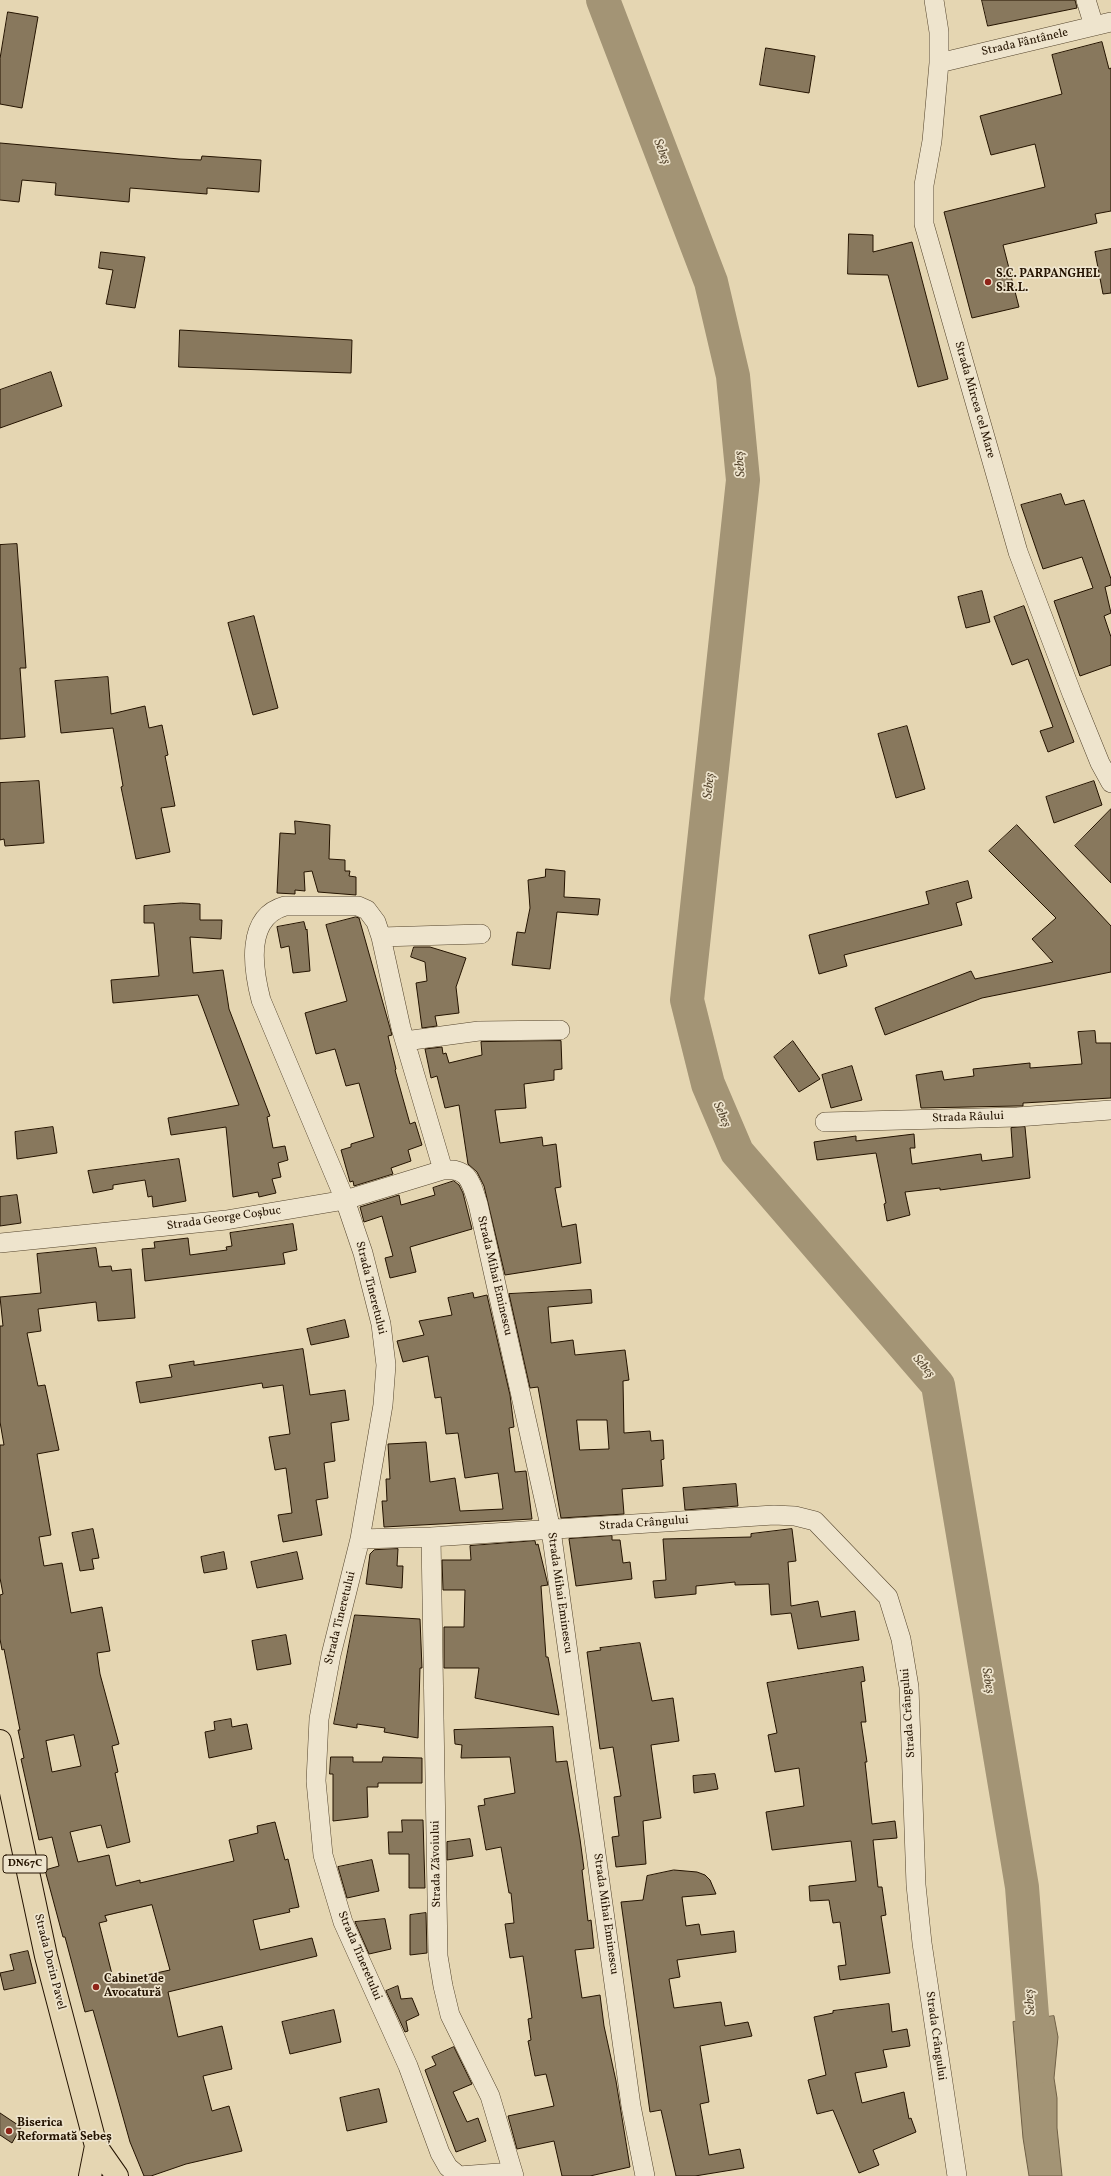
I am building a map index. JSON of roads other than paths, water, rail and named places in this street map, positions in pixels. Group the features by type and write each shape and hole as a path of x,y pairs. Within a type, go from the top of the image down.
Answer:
{"main road":[{"name":"Strada Dorin Pavel","path":"0,1741 46,1956 96,2146 117,2176"},
{"name":"DN67C","path":"90,2176 96,2146"}],"street":[{"name":"Strada Mircea cel Mare","path":"934,0 940,32 939,63 932,142 924,185 924,224 1018,552 1100,764 1111,783"},
{"path":"1086,0 1102,24"},
{"name":"Strada Fântânele","path":"939,63 1102,24"},
{"name":"Strada Tineretului","path":"381,937 376,922 367,910 358,906 285,906 275,909 259,925 254,953 255,978 261,1000 345,1200 363,1253 381,1324 386,1365 383,1405 360,1539 331,1655 319,1719 316,1782 323,1855 343,1922 408,2066 440,2153 448,2167 459,2176 513,2174"},
{"path":"443,1170 405,1041 381,937 481,934"},
{"path":"405,1041 479,1031 560,1030"},
{"name":"Strada Râului","path":"825,1122 1016,1117 1111,1110"},
{"name":"Strada Mihai Eminescu","path":"443,1170 454,1168 462,1171 470,1181 478,1204 551,1530 631,2106 645,2176"},
{"name":"Strada George Coșbuc","path":"0,1243 226,1220 345,1200 443,1170"},
{"name":"Strada Crângului","path":"360,1539 431,1537 774,1515 795,1516 815,1521 888,1597 901,1639 909,1687 916,1885 921,1936 957,2176"},
{"name":"Strada Zăvoiului","path":"431,1537 438,1956 450,2015 490,2096 513,2174"}],"waterway":[{"name":"Sebeș","path":"603,0 711,282 733,376 743,480 687,1000 708,1084 737,1152 938,1385 1022,1887 1036,2067"}],"place":[{"name":"S.C. PARPANGHEL S.R.L.","path":"988,282"},
{"name":"Cabinet de Avocatură","path":"96,1987"},
{"name":"Biserica Reformată Sebeș","path":"9,2131"}]}
